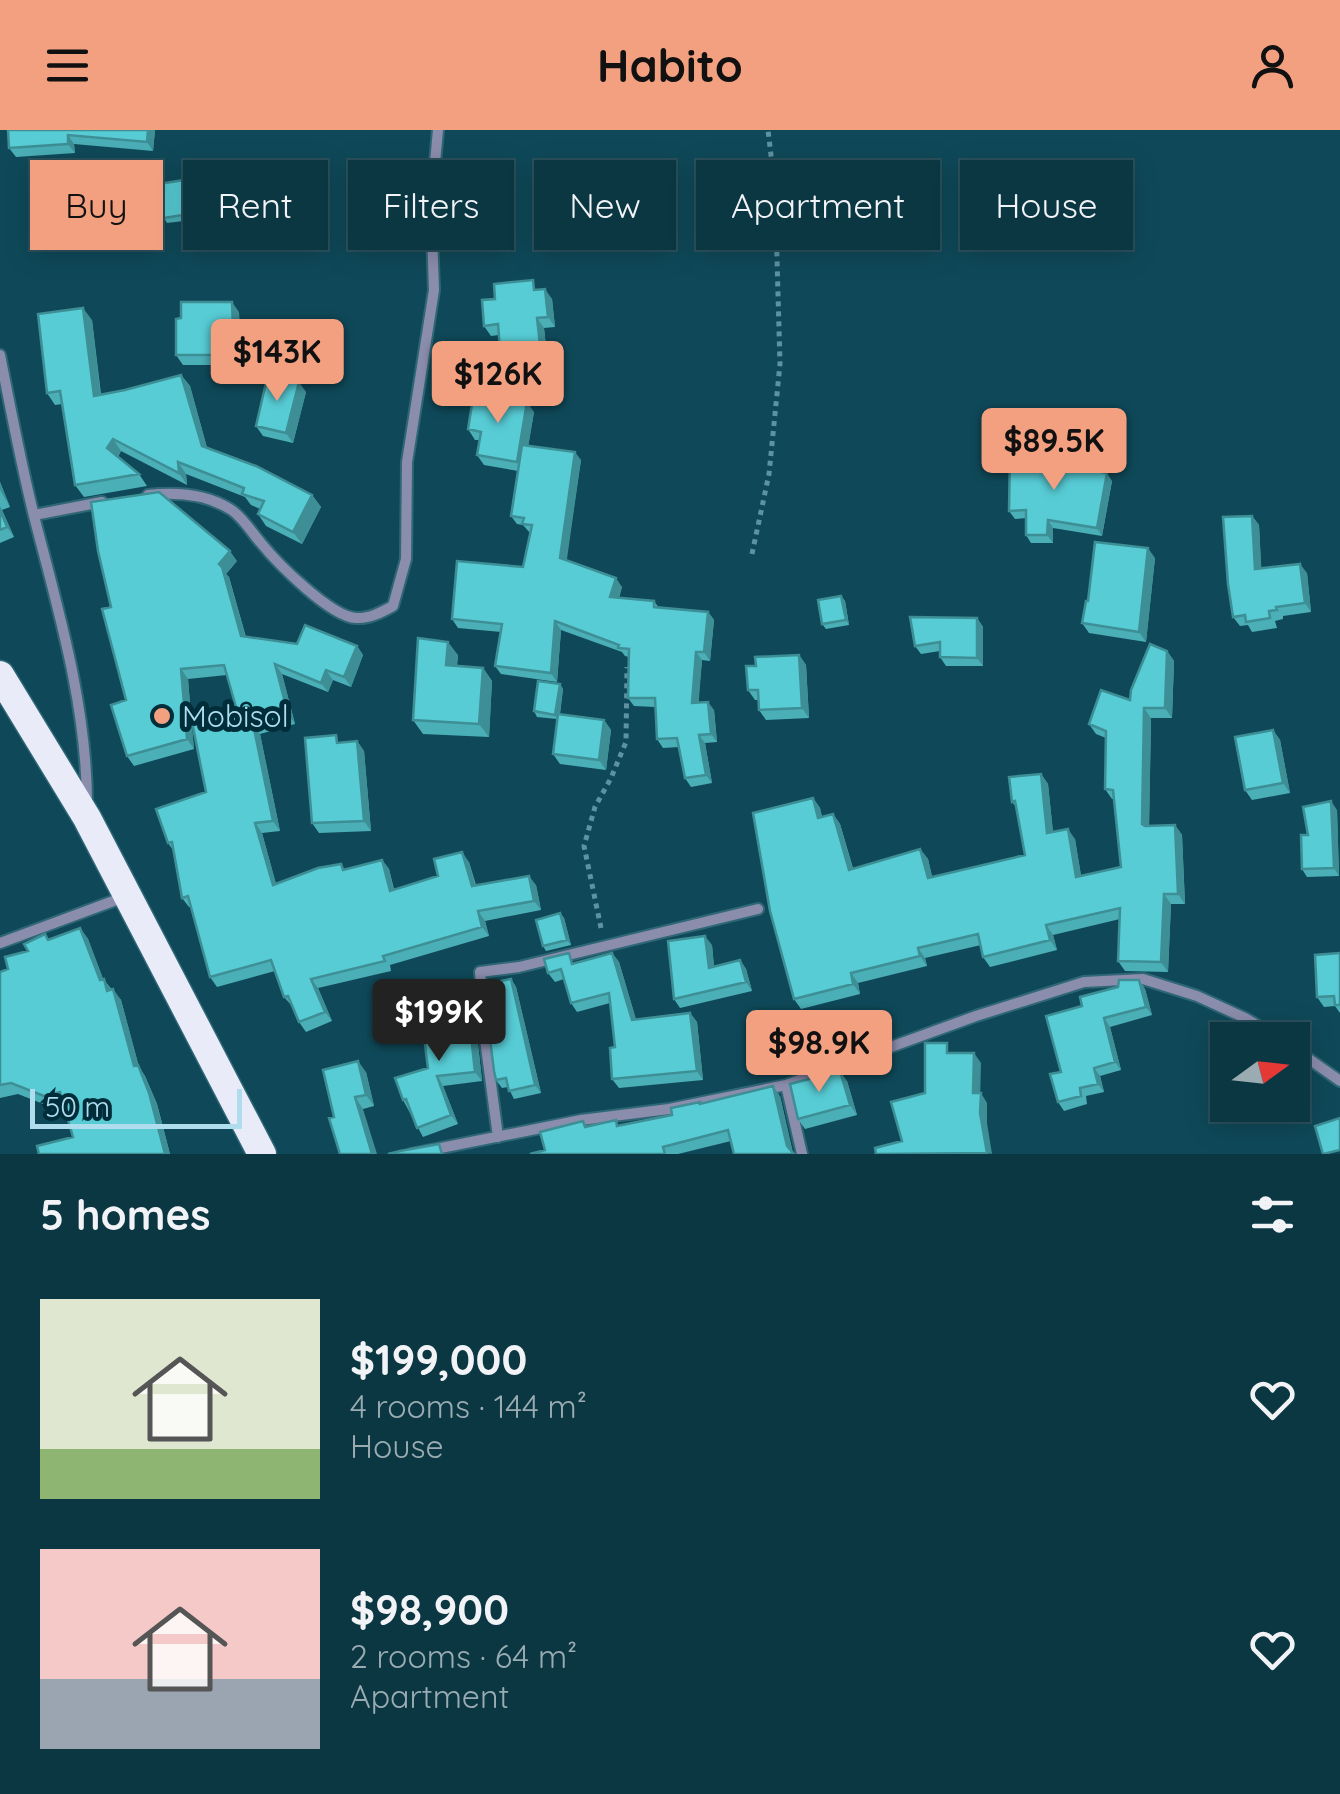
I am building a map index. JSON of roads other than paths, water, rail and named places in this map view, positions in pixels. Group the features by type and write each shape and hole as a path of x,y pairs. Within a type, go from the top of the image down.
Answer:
{"highway":[{"path":"0,676 87,818 262,1154"}],"street":[{"path":"138,496 196,496 232,510 274,559 335,612 356,618 393,606 406,559 408,462 434,290 431,206 438,130"},
{"path":"0,355 80,706 87,767 87,818"},
{"path":"34,515 106,501"},
{"path":"0,943 128,896"},
{"path":"498,1137 484,1039 480,972 519,967 758,909"},
{"path":"411,1154 582,1120 669,1109 786,1084 1084,982 1142,979 1197,996 1252,1022"},
{"path":"1310,1059 1340,1081"},
{"path":"786,1084 802,1154"}],"place":[{"name":"Mobisol","path":"162,716"}]}
